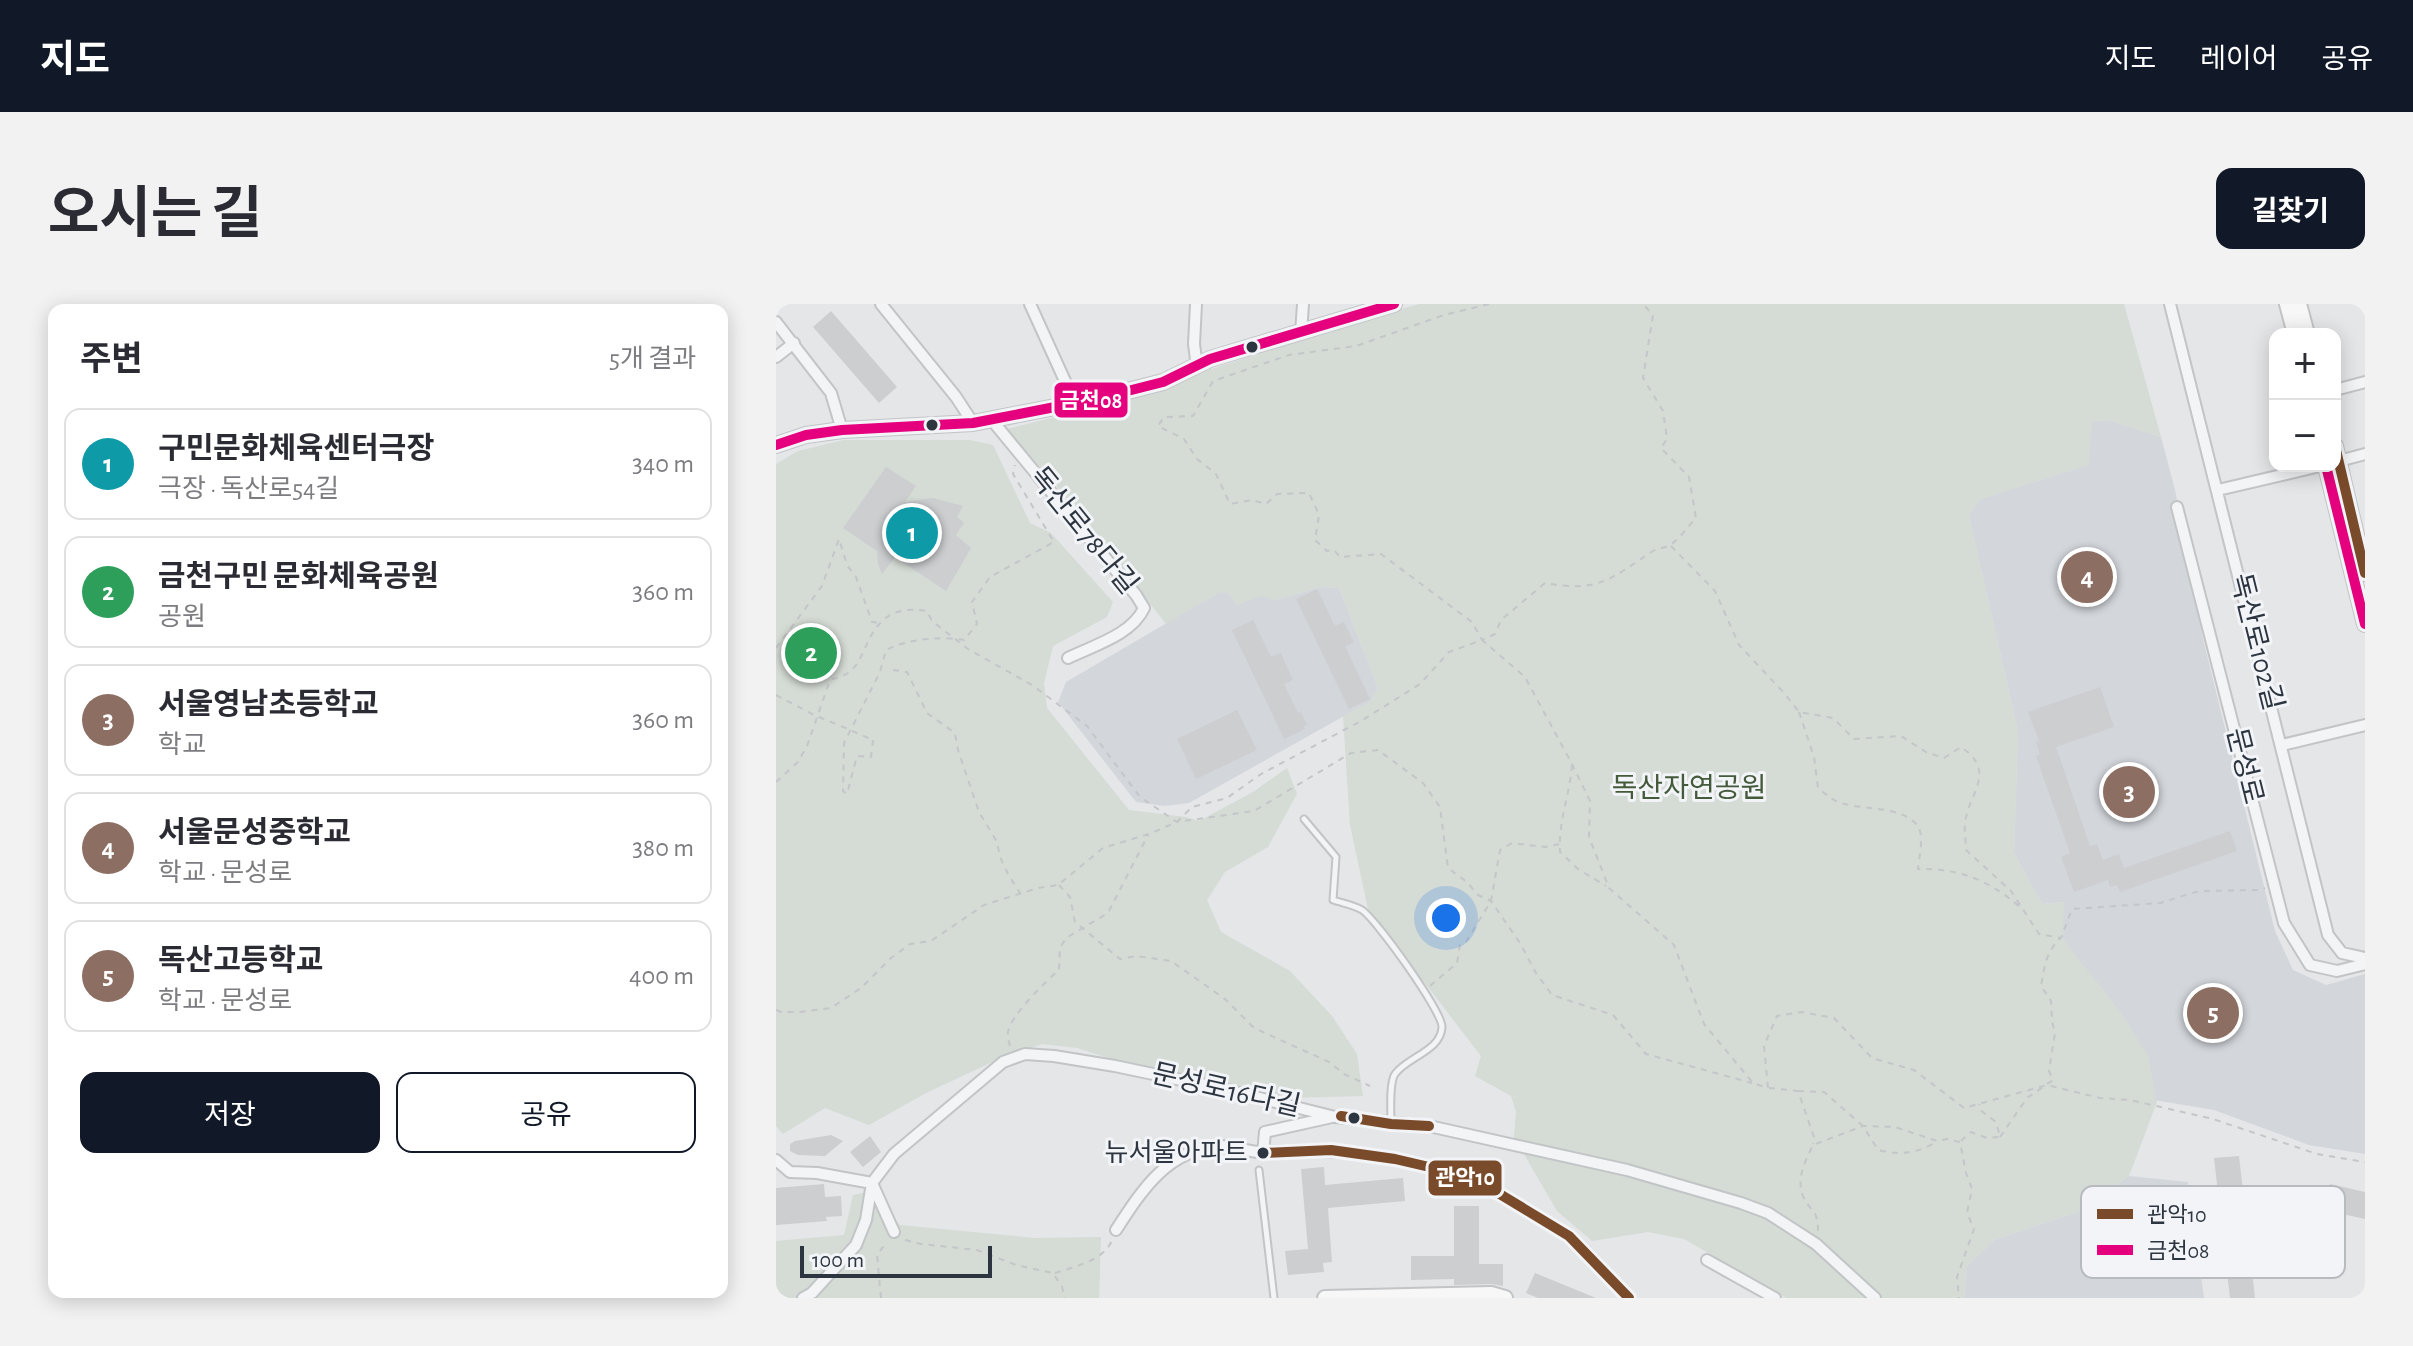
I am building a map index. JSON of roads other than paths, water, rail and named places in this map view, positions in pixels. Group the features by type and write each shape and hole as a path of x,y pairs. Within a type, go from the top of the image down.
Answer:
{"street":[{"path":"881,304 956,397 973,423"},
{"path":"1030,304 1075,403"},
{"path":"1196,304 1194,344 1197,367"},
{"path":"1301,333 1303,304"},
{"path":"776,445 806,435 842,430 973,423 1075,403 1163,382 1210,359 1394,304"},
{"name":"독산로102길","path":"2170,304 2328,935 2342,953 2365,961"},
{"path":"2287,304 2293,328"},
{"path":"2299,304 2305,328"},
{"path":"776,322 831,393 842,430"},
{"path":"776,357 794,343"},
{"path":"2341,388 2365,382"},
{"name":"독산로78다길","path":"991,419 1144,608 1140,618 1127,629 1068,658"},
{"path":"2341,461 2365,454"},
{"path":"2218,490 2296,472"},
{"path":"2332,472 2365,624"},
{"path":"2333,472 2365,573"},
{"name":"문성로","path":"2177,507 2284,923 2310,965 2337,971 2365,961"},
{"name":"문성로","path":"2282,745 2365,725"},
{"name":"문성로16다길","path":"803,1298 812,1293 856,1245 866,1220 872,1183 894,1154 1003,1062 1025,1054 1054,1056 1149,1073 1335,1117 1429,1126 1655,1178 1768,1213 1812,1242 1875,1298"},
{"path":"1263,1153 1265,1132 1335,1117"},
{"path":"1116,1230 1141,1191 1172,1160 1195,1151 1221,1146 1263,1153 1331,1150 1395,1159 1455,1173 1498,1193 1569,1236 1629,1298"},
{"path":"776,1160 790,1172 817,1173 872,1183 894,1232"},
{"path":"1707,1260 1775,1298"},
{"path":"1325,1298 1491,1294 1505,1298"}],"lane":[{"path":"1304,819 1336,857 1333,900 1363,911 1408,967 1437,1011 1442,1027 1436,1042 1395,1073 1391,1124"},
{"path":"1259,1170 1274,1298"}],"place":[{"name":"구민문화체육센터극장","path":"912,533"},
{"name":"서울문성중학교","path":"2087,577"},
{"name":"금천구민 문화체육공원","path":"811,653"},
{"name":"서울영남초등학교","path":"2129,792"},
{"name":"독산고등학교","path":"2213,1013"},
{"name":"뉴서울아파트","path":"1263,1153"}],"park label":[{"name":"독산자연공원","path":"1689,789"}]}
